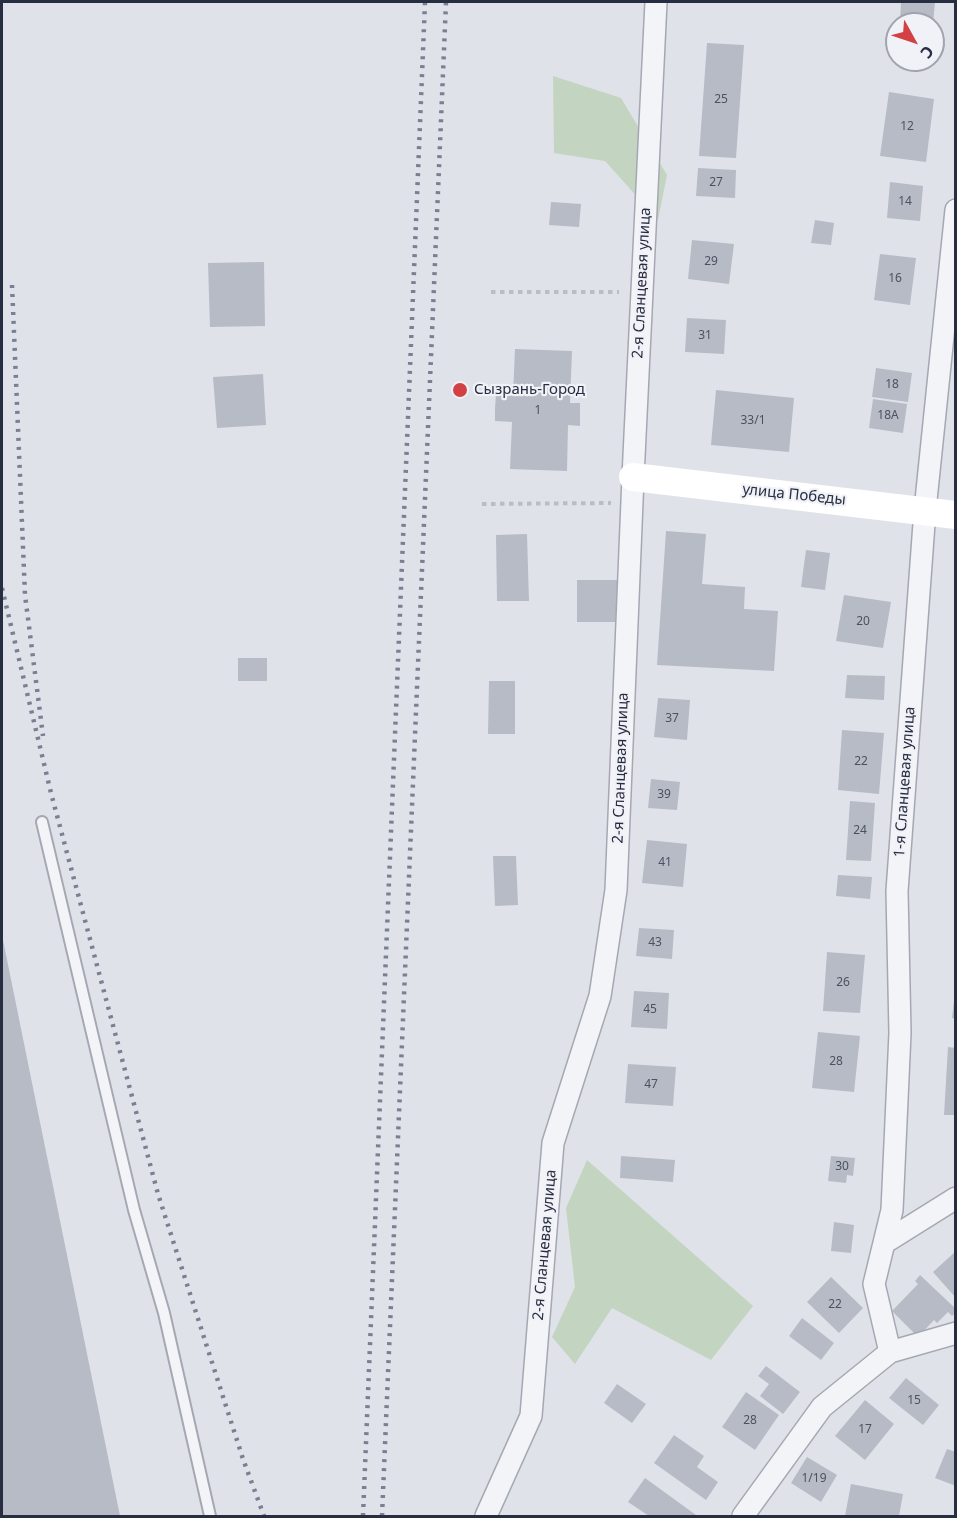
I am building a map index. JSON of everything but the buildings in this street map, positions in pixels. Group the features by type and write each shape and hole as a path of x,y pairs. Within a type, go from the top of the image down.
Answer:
{"street":[{"name":"2-я Сланцевая улица","path":"486,1516 531,1416 553,1143 600,996 616,890 632,490 656,2"},
{"name":"1-я Сланцевая улица","path":"890,1352 874,1284 892,1210 900,1032 897,891 926,510 956,210"},
{"name":"улица Победы","path":"632,490 926,510 956,515"},
{"path":"884,1243 956,1198"},
{"path":"743,1516 822,1407 890,1352 956,1333"}],"lane":[{"path":"42,822 134,1210 169,1334 210,1516"}],"path":[{"path":"491,292 642,292"},
{"path":"482,504 632,490"}],"green space":[{"path":"553,76 621,98 667,175 658,220 605,161 554,153"},
{"path":"587,1160 753,1306 711,1360 612,1308 575,1364 552,1337 575,1287 566,1208"}],"railway":[{"path":"363,1516 425,2"},
{"path":"382,1516 446,2"},
{"path":"12,285 25,595 43,736"},
{"path":"2,588 51,793 158,1194 243,1459 264,1516"}],"place":[{"name":"Сызрань-Город","path":"460,390"}]}
